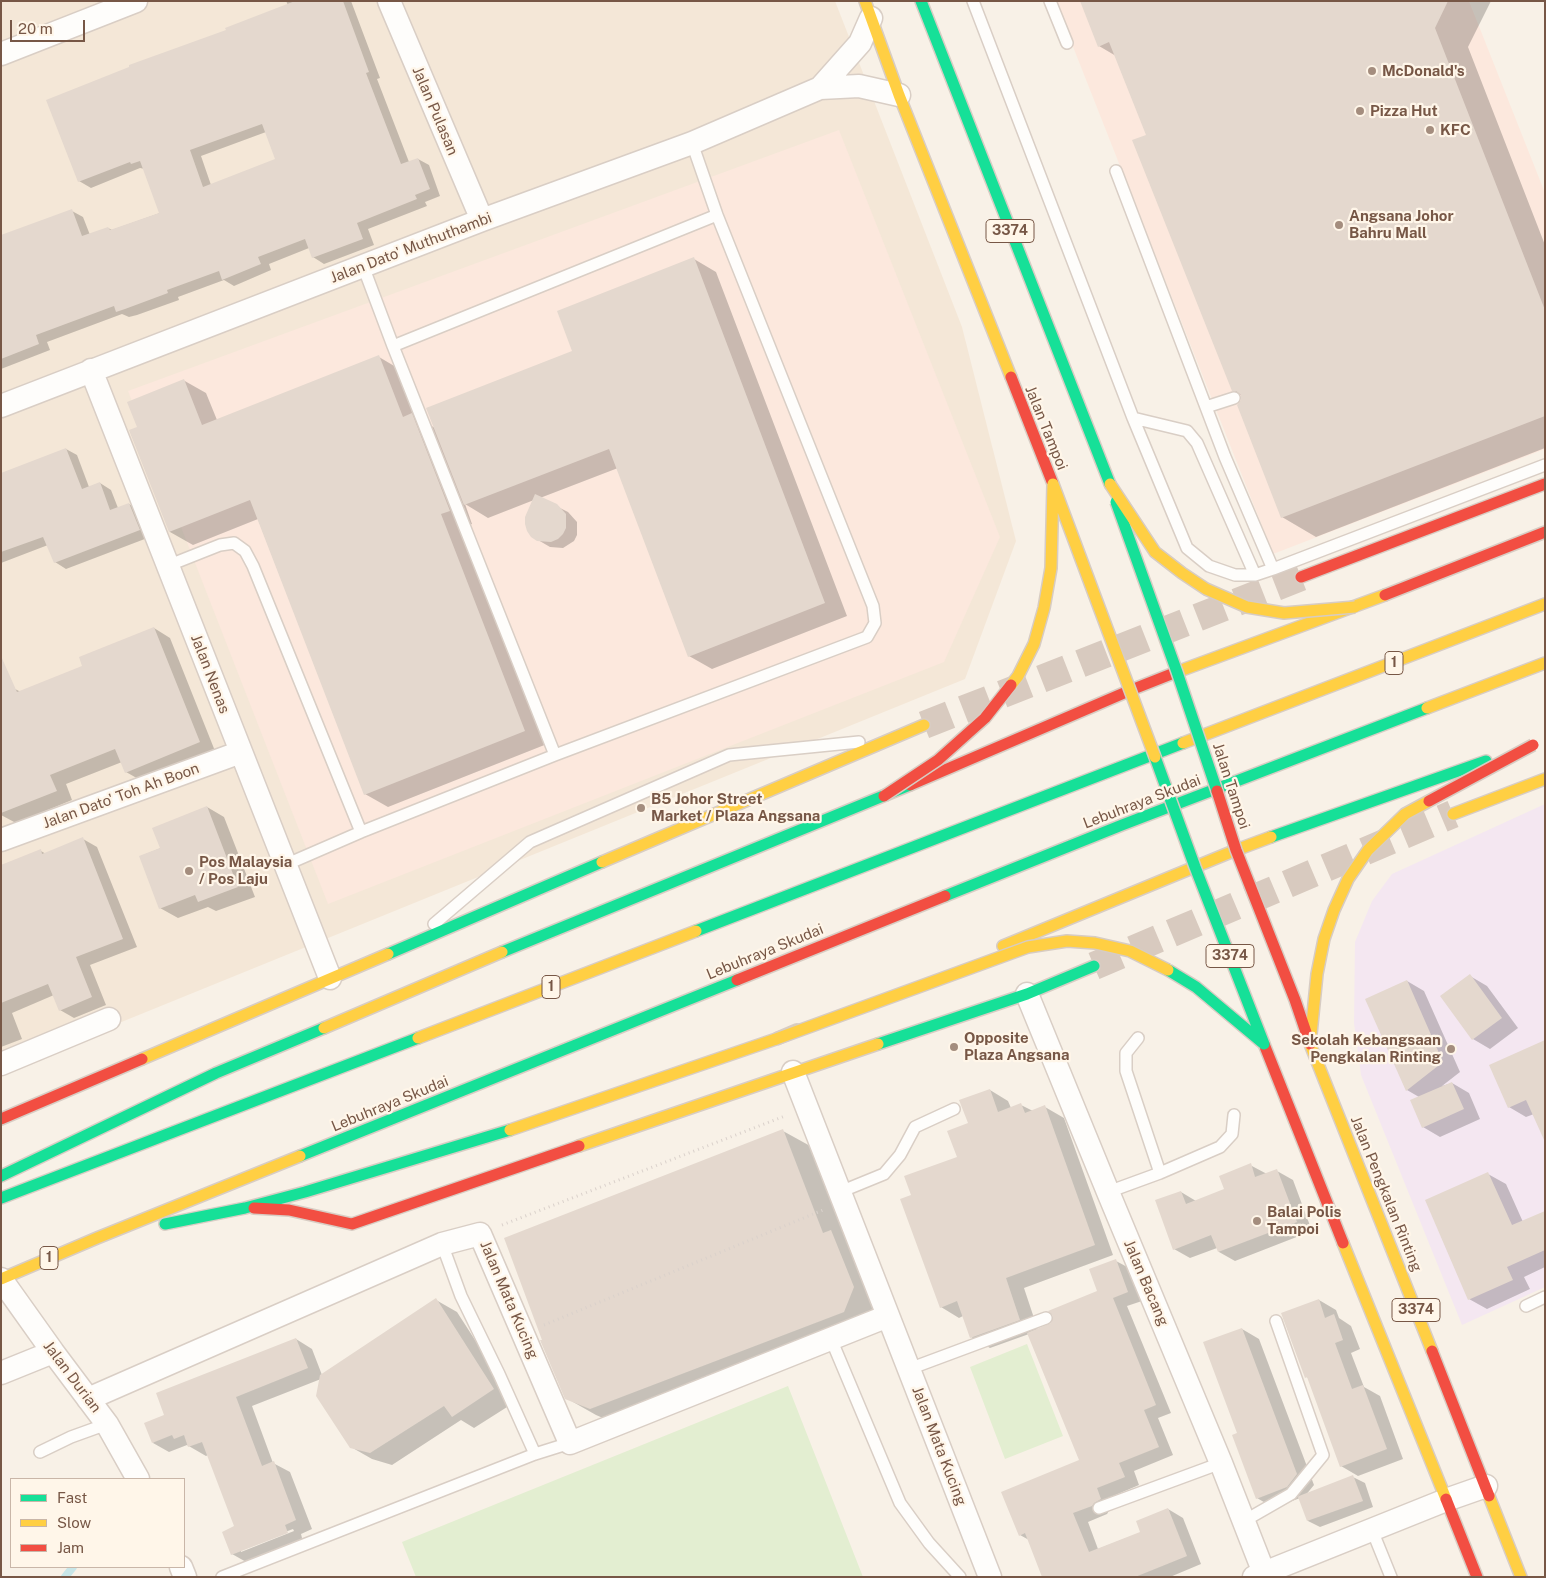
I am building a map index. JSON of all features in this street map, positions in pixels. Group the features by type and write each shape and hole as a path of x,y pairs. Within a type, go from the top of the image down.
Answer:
{"main road":[{"name":"Jalan Tampoi","path":"920,1 1110,484 1177,672 1236,850"},
{"name":"Jalan Tampoi","path":"868,10 898,96 1047,470 1196,867"},
{"path":"884,796 938,760 985,718 1018,676 1034,644 1047,592 1051,568 1052,484"},
{"path":"1110,484 1155,552 1182,574 1206,589 1247,607 1284,613 1356,607"},
{"path":"1301,576 1545,484"},
{"path":"1,1176 216,1073 550,932 884,796 1131,690 1356,607 1545,532"},
{"name":"1","path":"1,1198 1545,604"},
{"name":"Lebuhraya Skudai","path":"1,1279 97,1238 1122,825 1545,663"},
{"path":"1,1119 924,725"},
{"path":"776,1039 1236,850 1545,740"},
{"path":"1310,1044 1317,974 1324,939 1348,879 1368,850 1405,814 1533,745"},
{"path":"1452,814 1545,779"},
{"name":"Jalan Pengkalan Rinting","path":"1236,850 1295,1000 1310,1044 1521,1577"},
{"name":"3374","path":"1196,867 1264,1044 1477,1577"},
{"path":"97,1238 245,1208 515,1129 776,1039 1028,947 1067,941 1095,943 1130,951 1166,968 1209,997 1264,1044"},
{"path":"245,1208 289,1210 352,1224 793,1072 1027,994 1094,966"}],"street":[{"path":"1,54 136,1"},
{"name":"Jalan Pulasan","path":"389,1 482,220"},
{"name":"Jalan Dato' Muthuthambi","path":"820,88 860,43 868,10"},
{"name":"Jalan Dato' Muthuthambi","path":"1,406 482,220 692,143 820,88 859,86 898,96"},
{"name":"Jalan Nenas","path":"91,370 330,978"},
{"name":"Jalan Dato' Toh Ah Boon","path":"1,840 241,752"},
{"name":"Jalan Bacang","path":"1027,994 1222,1462 1244,1521 1259,1575 1446,1500 1486,1486"},
{"path":"1,1064 109,1019"},
{"name":"Jalan Mata Kucing","path":"793,1072 990,1577"},
{"name":"Jalan Mata Kucing","path":"88,1399 442,1244 480,1234 570,1443"},
{"name":"Jalan Durian","path":"1,1279 107,1424 137,1478"},
{"path":"570,1443 888,1316"},
{"path":"1,1373 53,1352"}],"lane":[{"path":"973,1 1133,418 1187,548 1209,566 1235,575 1255,575 1545,465"},
{"path":"1050,1 1066,43"},
{"path":"285,865 361,832 867,636 875,623 873,606 717,214 692,143"},
{"path":"1116,171 1225,458 1274,569"},
{"path":"392,346 717,214"},
{"path":"364,266 392,346 556,756"},
{"path":"1206,407 1234,398"},
{"path":"1133,418 1187,431 1197,443 1255,575"},
{"path":"168,566 220,544 234,543 245,551 253,566 361,832"},
{"path":"412,943 530,842 730,755 892,739"},
{"path":"1138,1038 1126,1053 1126,1070 1160,1173"},
{"path":"842,1196 884,1174 900,1155 915,1127 954,1109"},
{"path":"1108,1192 1160,1173 1220,1147 1232,1134 1234,1115"},
{"path":"442,1244 461,1296 535,1454"},
{"path":"1526,1306 1545,1297"},
{"path":"909,1369 1046,1318"},
{"path":"1244,1521 1291,1494 1324,1455 1276,1321"},
{"path":"830,1339 900,1503 929,1543 960,1577"},
{"path":"40,1452 72,1437 107,1424"},
{"path":"222,1577 535,1454 570,1443"},
{"path":"1099,1508 1222,1462"},
{"path":"1372,1530 1391,1577"}],"path":[{"path":"480,1234 807,1108"},
{"path":"523,1334 842,1196"}],"shaded area":[{"path":"1,1 835,1 962,327 1016,541 965,679 1,1071"},
{"name":"Angsana Johor Bahru Mall","path":"1055,1 1469,1 1545,193 1545,449 1273,554"},
{"path":"839,130 1000,537 944,662 328,904 128,391"},
{"name":"Sekolah Kebangsaan Pengkalan Rinting","path":"1545,804 1545,1287 1462,1325 1361,1075 1354,1023 1355,942 1372,901 1392,874"}],"green space":[{"path":"1027,1344 1063,1436 1005,1459 970,1367"},
{"path":"788,1386 863,1577 416,1577 402,1542"}],"building":[{"path":"295,1 343,1 369,72 366,73 401,164 418,158 430,189 415,195 417,199 357,223 363,239 312,258 305,239 258,257 261,264 222,280 219,271 167,290 168,293 125,309 116,312 114,306 36,335 39,344 1,359 1,235 72,209 82,236 108,227 110,230 159,213 140,161 131,164 130,162 78,182 46,100 129,67 129,65 226,30 225,28","holes":["262,124 275,159 203,187 190,150"]},
{"name":"Angsana Johor Bahru Mall","path":"1080,1 1448,1 1435,28 1545,310 1545,416 1281,518 1237,405 1241,400 1241,395 1236,391 1232,391 1132,140 1146,135 1109,42 1098,47"},
{"path":"694,257 825,603 688,657 609,449 464,505 426,408 572,351 557,311"},
{"path":"379,355 403,417 412,413 450,511 441,514 525,731 364,795 250,500 169,532 129,430 137,427 127,402 184,379 202,425"},
{"path":"66,448 82,489 100,482 110,510 129,503 140,530 54,563 43,537 1,552 1,473"},
{"path":"535,494 557,504 566,514 566,528 563,534 551,542 537,541 527,531 525,517"},
{"path":"154,627 200,742 125,773 115,749 50,775 57,791 1,813 1,656 17,692 82,666 79,657"},
{"name":"Pos Malaysia / Pos Laju","path":"207,806 238,887 198,902 195,895 159,909 139,856 160,848 152,828"},
{"path":"83,837 123,939 76,957 92,997 59,1011 48,984 1,1003 1,865 41,849 42,854"},
{"path":"1470,974 1502,1018 1472,1040 1440,996"},
{"path":"1407,980 1443,1062 1406,1091 1365,999"},
{"path":"1545,1040 1545,1142 1526,1100 1508,1108 1489,1065"},
{"path":"1452,1082 1464,1109 1422,1128 1410,1100"},
{"path":"990,1089 998,1112 1021,1103 1025,1113 1045,1105 1095,1245 1006,1278 1020,1320 970,1338 957,1301 940,1308 900,1199 911,1195 904,1176 957,1157 947,1131 968,1123 959,1100"},
{"path":"783,1129 823,1233 831,1230 854,1287 844,1312 590,1409 565,1399 540,1340 542,1340 504,1238"},
{"path":"1251,1163 1255,1177 1277,1169 1297,1222 1218,1252 1211,1235 1173,1250 1155,1200 1181,1191 1186,1204 1224,1189 1219,1176"},
{"path":"1488,1172 1512,1225 1545,1211 1545,1250 1507,1267 1513,1280 1468,1300 1425,1200"},
{"path":"1116,1259 1128,1292 1113,1298 1156,1405 1144,1410 1159,1447 1119,1463 1125,1477 1097,1488 1101,1499 1092,1506 1073,1513 1089,1552 1140,1532 1136,1521 1168,1508 1187,1556 1135,1577 1042,1577 1025,1533 1019,1536 1001,1492 1079,1460 1027,1333 1051,1323 1053,1316 1048,1311 1097,1291 1089,1269"},
{"path":"436,1298 494,1389 452,1417 444,1406 370,1453 350,1448 316,1396 320,1375"},
{"path":"1319,1299 1325,1318 1334,1314 1343,1340 1335,1343 1352,1389 1363,1385 1387,1449 1340,1467 1281,1313"},
{"path":"1242,1328 1297,1474 1287,1487 1256,1499 1232,1435 1237,1433 1203,1342"},
{"path":"296,1338 308,1368 236,1397 262,1466 274,1461 296,1520 285,1525 288,1533 231,1555 222,1532 234,1526 202,1442 188,1447 184,1435 174,1439 172,1435 152,1443 144,1423 164,1415 156,1393"},
{"path":"1353,1475 1363,1501 1307,1521 1299,1496"}],"waterway":[{"path":"65,1577 72,1568"}],"tunnel":[{"path":"924,725 1301,577"},
{"path":"1094,966 1453,814"}],"traffic: fast":[{"path":"921,1 1110,484"},
{"path":"1116,502 1217,791"},
{"path":"945,896 1122,825 1427,708"},
{"path":"696,931 1183,743"},
{"path":"1155,757 1195,867 1264,1044"},
{"path":"1271,837 1486,761"},
{"path":"502,952 910,785"},
{"path":"388,954 602,862"},
{"path":"878,1044 1027,994 1094,966"},
{"path":"1168,970 1196,987 1264,1044"},
{"path":"300,1156 737,980"},
{"path":"1,1176 216,1073 324,1028"},
{"path":"1,1198 418,1038"},
{"path":"165,1224 245,1208 305,1192 510,1130"}],"traffic: slow":[{"path":"865,1 899,95 1011,377"},
{"path":"1053,484 1155,757"},
{"path":"1011,685 1018,676 1034,644 1044,608 1051,568 1053,484"},
{"path":"1110,484 1155,552 1206,589 1247,607 1284,613 1355,607"},
{"path":"1174,673 1385,595"},
{"path":"1183,743 1545,604"},
{"path":"1427,708 1545,663"},
{"path":"602,862 924,725"},
{"path":"1453,814 1545,779"},
{"path":"1310,1044 1317,974 1324,939 1348,879 1368,850 1405,814 1429,801"},
{"path":"1003,946 1271,837"},
{"path":"418,1038 696,931"},
{"path":"776,1039 1028,947 1067,941 1095,943 1130,951 1168,970"},
{"path":"324,1028 502,952"},
{"path":"142,1059 388,954"},
{"path":"510,1130 776,1039 797,1030"},
{"path":"579,1146 878,1044"},
{"path":"1310,1044 1432,1351"},
{"path":"1,1279 300,1156"},
{"path":"1343,1243 1446,1499"},
{"path":"1489,1496 1521,1577"}],"traffic: jam":[{"path":"1011,377 1053,484"},
{"path":"1301,577 1545,484"},
{"path":"1385,595 1545,532"},
{"path":"910,785 1174,673"},
{"path":"884,796 938,760 985,718 1011,685"},
{"path":"1429,801 1533,745"},
{"path":"1217,791 1236,850 1295,1000 1310,1044"},
{"path":"737,980 945,896"},
{"path":"1264,1044 1343,1243"},
{"path":"1,1119 142,1059"},
{"path":"254,1208 289,1210 352,1224 579,1146"},
{"path":"1432,1351 1489,1496"},
{"path":"1446,1499 1477,1577"}],"place":[{"name":"McDonald's","path":"1372,71"},
{"name":"Pizza Hut","path":"1360,111"},
{"name":"KFC","path":"1430,130"},
{"name":"Angsana Johor Bahru Mall","path":"1339,225"},
{"name":"B5 Johor Street Market / Plaza Angsana","path":"641,808"},
{"name":"Pos Malaysia / Pos Laju","path":"189,871"},
{"name":"Opposite Plaza Angsana","path":"954,1047"},
{"name":"Sekolah Kebangsaan Pengkalan Rinting","path":"1451,1049"},
{"name":"Balai Polis Tampoi","path":"1257,1221"}]}
